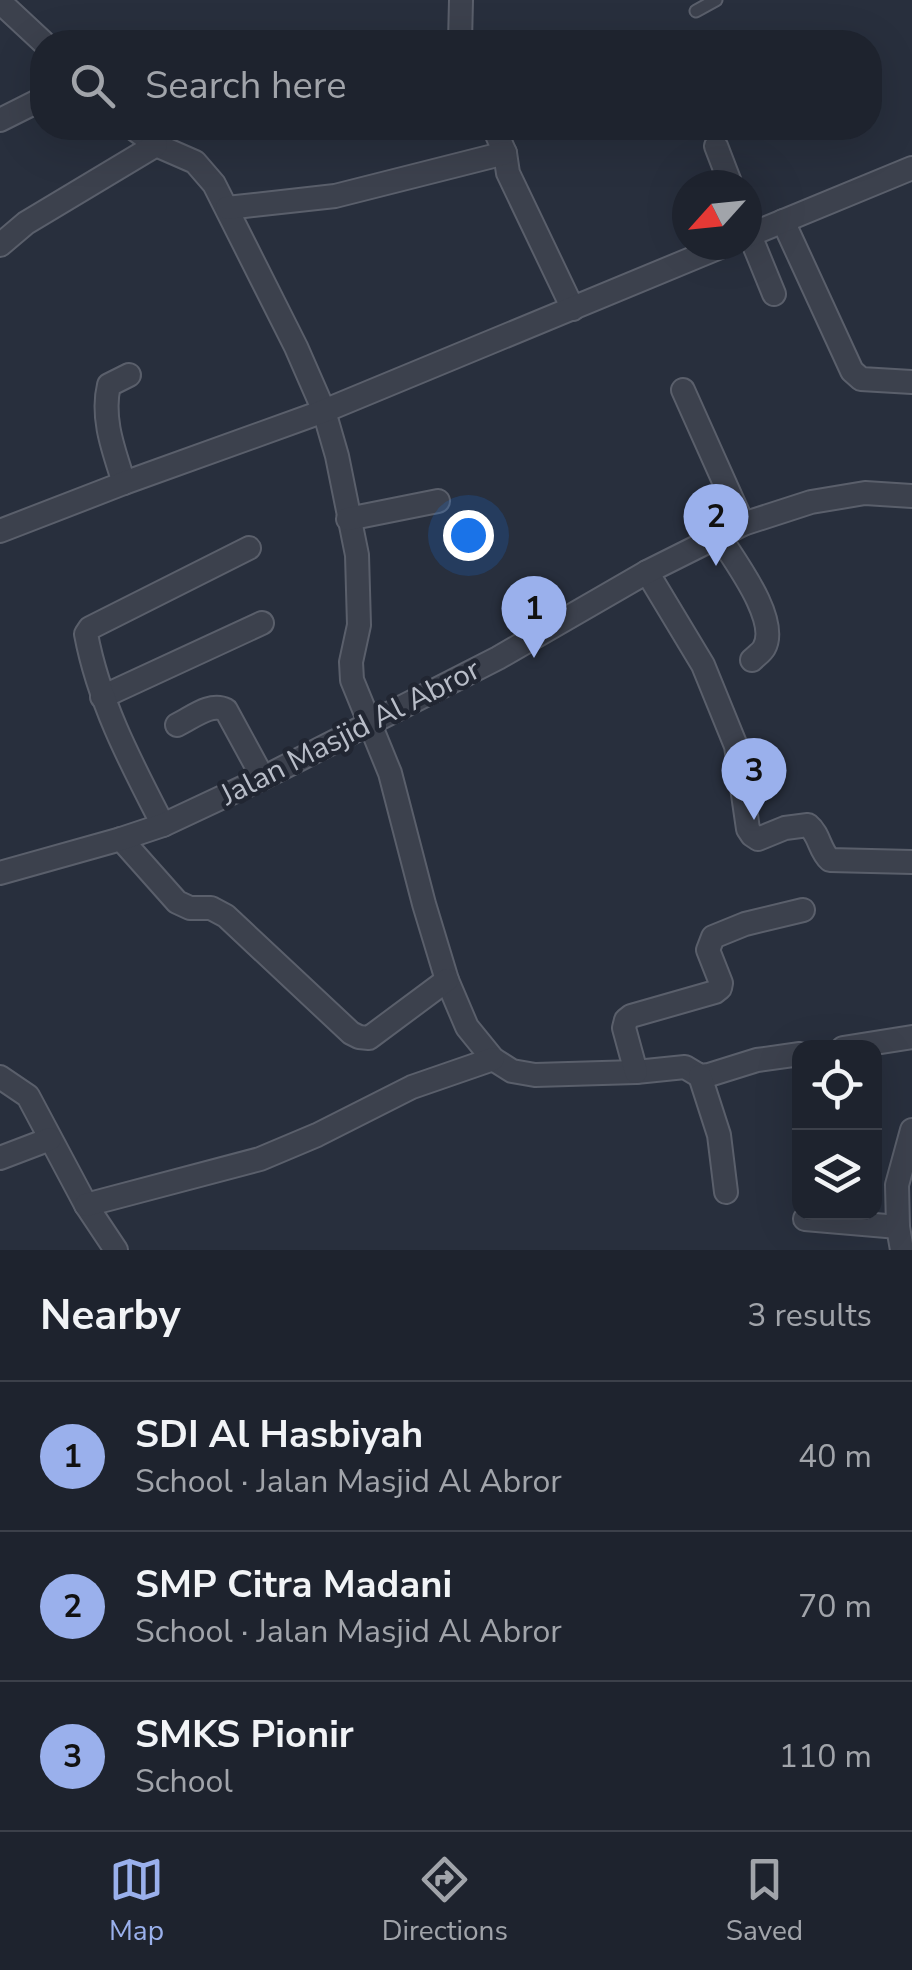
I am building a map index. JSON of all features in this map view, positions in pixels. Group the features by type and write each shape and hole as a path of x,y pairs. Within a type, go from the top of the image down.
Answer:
{"street":[{"path":"460,30 461,0"},
{"path":"0,2 30,30"},
{"path":"0,120 30,104"},
{"path":"149,140 195,162 214,184 324,411 356,556 358,625 352,680 390,773 447,980 468,1027 493,1059 512,1071 535,1074 684,1067 700,1076 756,1060 792,1055"},
{"path":"499,140 508,173 573,309"},
{"path":"0,245 26,223 156,145"},
{"path":"716,146 725,170"},
{"path":"226,208 335,196 504,154"},
{"path":"762,229 912,168"},
{"path":"784,222 852,371 861,380 912,382"},
{"path":"0,532 324,411 689,260"},
{"path":"760,260 774,294"},
{"path":"124,483 108,432 105,402 109,385 129,375"},
{"path":"683,390 744,524"},
{"name":"Jalan Masjid Al Abror","path":"0,873 163,825 498,658 647,572 744,524 811,502 865,493 911,498"},
{"path":"348,520 438,501"},
{"path":"719,536 752,588 765,618 768,639 752,660"},
{"path":"163,825 102,697 86,634 90,628 250,548"},
{"path":"647,572 703,664 736,746 752,835 758,839 785,828 808,825 816,832 823,854 830,860 912,862"},
{"path":"102,697 262,623"},
{"path":"177,725 218,706 226,710 263,778"},
{"path":"121,839 177,902 190,908 211,908 226,916 350,1033 359,1037 369,1038 447,980"},
{"path":"636,1072 624,1028 626,1020 720,988 708,950 713,937 745,924 803,910"},
{"path":"882,1042 912,1038"},
{"path":"86,1204 260,1159 412,1087 493,1059"},
{"path":"700,1076 719,1136 726,1192"},
{"path":"0,1077 28,1096 86,1204 116,1250"},
{"path":"810,1220 900,1239 897,1185 912,1130"},
{"path":"0,1158 50,1139"}],"lane":[{"path":"696,11 716,0"}],"place":[{"name":"SMP Citra Madani","path":"716,566"},
{"name":"SDI Al Hasbiyah","path":"534,658"},
{"name":"SMKS Pionir","path":"754,820"}]}
